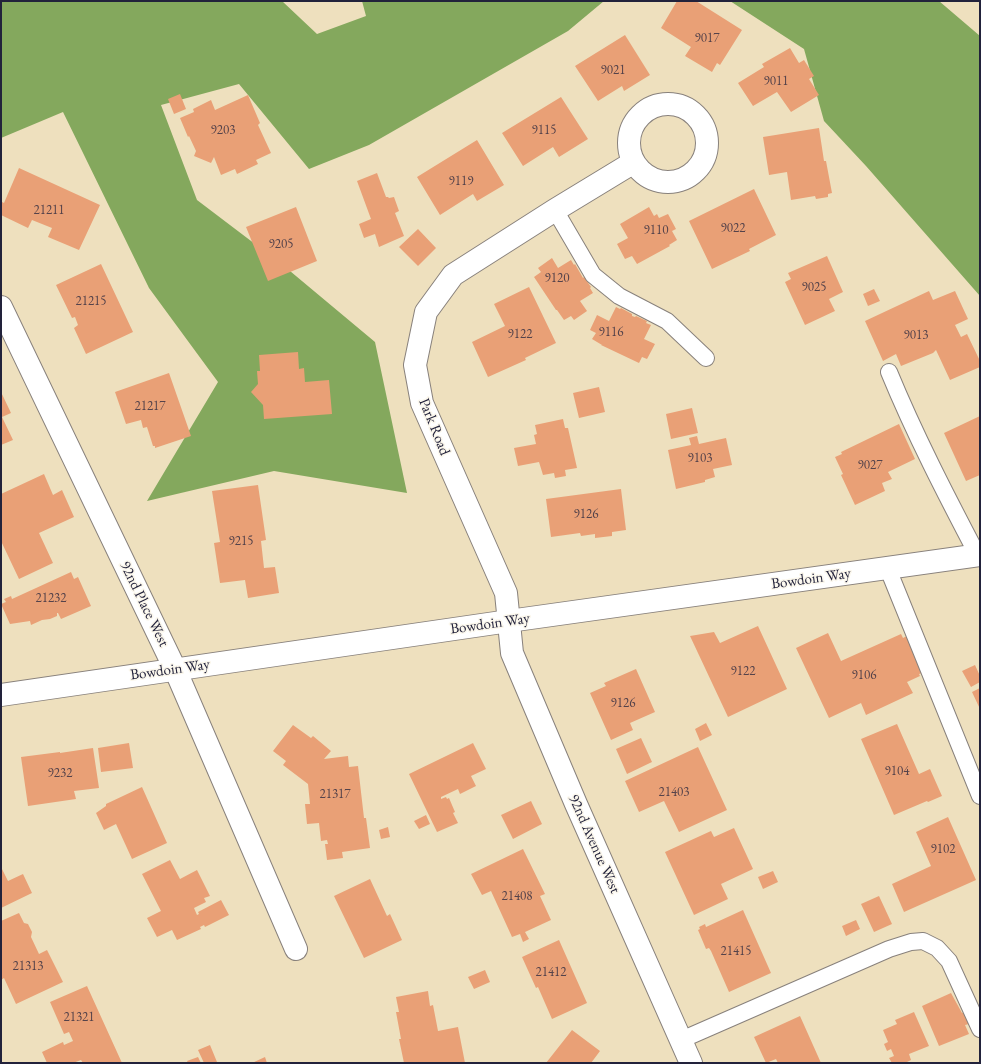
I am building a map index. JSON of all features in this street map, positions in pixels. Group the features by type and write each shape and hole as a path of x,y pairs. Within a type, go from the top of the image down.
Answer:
{"street":[{"name":"Park Road","path":"509,621 506,593 422,403 415,365 426,312 453,275 554,210 634,162"},
{"name":"92nd Place West","path":"1,307 175,669 296,949"},
{"name":"Bowdoin Way","path":"1,695 509,621 979,555"},
{"name":"92nd Avenue West","path":"509,621 512,653 576,804 691,1063"}],"lane":[{"path":"554,210 593,275 618,296 667,321 706,358"},
{"path":"889,372 905,412 944,493 979,555"},
{"path":"888,568 980,796"},
{"path":"681,1040 889,949 911,942 924,942 937,948 949,961 980,1029"}],"green space":[{"path":"1,1 282,1 317,34 366,16 362,1 604,1 568,31 369,145 309,169 239,84 161,105 197,200 284,266 375,342 407,493 274,471 147,501 218,382 149,288 63,112 1,138"},
{"path":"730,1 939,1 980,36 980,296 866,166 824,121 804,49"}],"building":[{"path":"677,1 696,1 742,30 720,65 717,63 712,72 685,56 691,47 661,28"},
{"path":"625,35 650,75 624,91 622,86 598,101 575,66"},
{"path":"790,48 799,63 804,60 814,76 809,79 819,95 791,112 777,92 753,106 738,83 764,67 762,64"},
{"path":"180,94 186,109 174,114 168,99"},
{"path":"248,95 260,123 258,125 271,153 256,160 258,164 237,174 235,169 221,175 214,157 211,163 194,156 196,151 180,118 194,112 193,109 211,100 215,110"},
{"path":"561,97 588,139 559,157 553,147 523,166 502,133"},
{"path":"819,128 824,161 826,161 832,193 828,194 828,197 816,199 815,196 791,200 787,172 769,175 763,137"},
{"path":"477,140 504,185 477,201 473,194 440,215 417,177"},
{"path":"19,168 100,205 79,250 48,237 52,228 32,220 28,228 1,215 2,202 4,203"},
{"path":"377,173 386,197 394,197 399,211 395,213 404,236 379,247 375,234 364,238 359,224 371,219 357,181"},
{"path":"754,189 776,235 749,249 750,251 712,269 689,221"},
{"path":"296,207 317,261 268,281 246,227"},
{"path":"649,207 654,216 657,214 659,218 668,214 676,229 672,231 677,240 669,245 670,246 637,264 632,256 625,259 617,244 628,238 620,224"},
{"path":"418,229 436,248 418,266 399,247"},
{"path":"827,256 843,292 829,299 835,311 805,325 785,282 791,279 788,273"},
{"path":"552,258 558,268 571,260 591,287 590,288 593,293 580,301 587,311 574,320 571,316 564,320 534,277 541,272 538,268"},
{"path":"101,264 133,332 86,354 74,328 78,325 75,317 72,318 56,285"},
{"path":"529,287 556,343 525,358 526,360 488,377 472,342 505,326 494,304"},
{"path":"874,289 880,301 868,306 863,294"},
{"path":"929,291 933,300 955,291 968,319 955,325 961,337 967,334 980,361 980,367 950,380 936,350 933,353 901,366 896,354 883,361 865,321"},
{"path":"616,307 632,314 632,316 636,316 647,321 646,323 651,325 644,339 655,344 647,359 642,357 639,363 601,345 592,339 596,333 590,330 597,315 609,321"},
{"path":"298,352 299,369 304,368 305,382 329,380 332,414 264,419 263,405 251,392 258,384 257,371 260,371 259,355"},
{"path":"169,373 191,436 155,448 147,427 143,428 141,420 126,424 115,392"},
{"path":"599,387 605,412 579,418 573,393"},
{"path":"1,392 11,413 2,417 13,440 1,445"},
{"path":"692,408 698,433 671,439 666,414"},
{"path":"980,416 980,475 966,481 944,433"},
{"path":"563,419 565,428 568,428 577,468 565,470 566,476 555,478 554,473 543,475 539,462 518,466 514,448 536,444 534,435 537,434 535,425"},
{"path":"899,424 915,459 888,472 892,479 882,483 885,491 855,505 841,475 843,474 835,457 842,454 841,452"},
{"path":"697,436 699,444 726,438 732,465 713,469 715,477 705,480 705,482 676,489 668,450 691,445 689,438"},
{"path":"44,474 53,495 62,490 74,517 39,533 53,563 19,579 1,541 1,494"},
{"path":"258,485 266,540 261,541 264,568 275,567 279,593 248,598 245,580 220,583 214,543 220,542 212,491"},
{"path":"621,489 626,530 612,532 612,536 595,538 595,534 581,536 580,533 551,537 546,499"},
{"path":"71,572 74,579 78,577 91,606 61,619 57,613 57,616 31,625 30,621 10,624 1,604 6,602 4,599 11,596 12,599"},
{"path":"758,626 787,689 728,717 690,636 714,632 720,643"},
{"path":"828,633 841,661 901,634 903,638 909,635 925,672 907,682 913,693 866,715 861,703 829,718 796,648"},
{"path":"975,665 980,676 980,682 971,687 962,671"},
{"path":"636,669 655,712 630,723 633,730 611,740 590,693 606,686 604,683"},
{"path":"980,688 980,709 972,692"},
{"path":"706,723 712,735 700,741 695,729"},
{"path":"897,724 919,774 930,769 942,796 894,815 861,739"},
{"path":"293,725 311,738 313,736 331,751 324,759 348,756 349,767 358,766 364,818 366,818 370,848 342,852 343,858 327,860 325,844 328,844 327,840 321,841 319,823 307,824 305,804 310,804 308,784 283,765 286,761 273,751"},
{"path":"641,738 652,762 627,774 616,749"},
{"path":"129,743 133,768 101,772 98,748"},
{"path":"473,743 486,769 471,776 476,786 460,794 458,789 441,797 441,799 446,797 447,799 449,798 455,812 453,813 458,823 437,832 409,774"},
{"path":"698,747 727,810 679,832 664,801 639,812 625,781"},
{"path":"93,748 99,788 74,791 76,799 28,806 21,757"},
{"path":"142,787 167,843 132,859 116,824 104,830 96,813 106,806 106,804"},
{"path":"531,801 542,824 513,839 501,815"},
{"path":"426,815 430,824 419,829 414,821"},
{"path":"948,817 976,880 904,912 892,884 931,866 916,832"},
{"path":"388,827 390,837 381,839 379,830"},
{"path":"734,828 753,869 721,884 728,899 694,915 665,852 711,831 714,837"},
{"path":"523,849 545,894 540,896 551,920 525,932 529,939 523,942 520,934 512,937 491,891 482,895 471,874"},
{"path":"170,860 180,879 197,870 210,896 204,898 206,902 194,908 197,915 199,914 198,912 221,900 229,915 205,927 204,925 200,927 201,929 177,940 172,930 157,937 147,918 161,911 142,874"},
{"path":"1,867 8,881 23,874 32,893 1,908"},
{"path":"773,871 778,882 763,889 758,877"},
{"path":"370,879 387,916 390,914 402,940 364,958 334,896"},
{"path":"879,896 892,924 874,932 861,904"},
{"path":"743,910 771,973 729,992 711,951 709,948 706,949 698,930 700,929 699,927 705,924 706,927"},
{"path":"19,913 24,923 28,924 32,932 31,937 39,954 47,950 63,982 16,1004 4,978 1,980 1,921"},
{"path":"856,920 860,929 846,936 842,926"},
{"path":"559,940 587,1003 552,1019 538,987 536,988 522,957"},
{"path":"485,970 490,982 474,989 468,977"},
{"path":"87,986 122,1063 83,1063 81,1060 73,1063 47,1063 42,1052 63,1042 64,1045 73,1041 69,1032 64,1034 50,1002"},
{"path":"428,991 430,1006 433,1005 438,1031 458,1027 465,1063 404,1063 399,1039 401,1039 396,1012 399,1012 396,997"},
{"path":"951,993 962,1013 968,1010 973,1023 965,1025 969,1034 939,1046 922,1006"},
{"path":"914,1012 929,1046 909,1054 911,1060 905,1063 892,1063 889,1058 894,1056 891,1049 887,1051 884,1044 888,1042 883,1030 897,1024 895,1020"},
{"path":"800,1016 821,1063 778,1063 776,1059 766,1063 754,1037"},
{"path":"572,1030 600,1051 591,1063 546,1063"},
{"path":"210,1045 217,1062 204,1063 198,1050"},
{"path":"198,1057 201,1063 188,1063 187,1061"},
{"path":"265,1057 267,1063 252,1063"}]}
